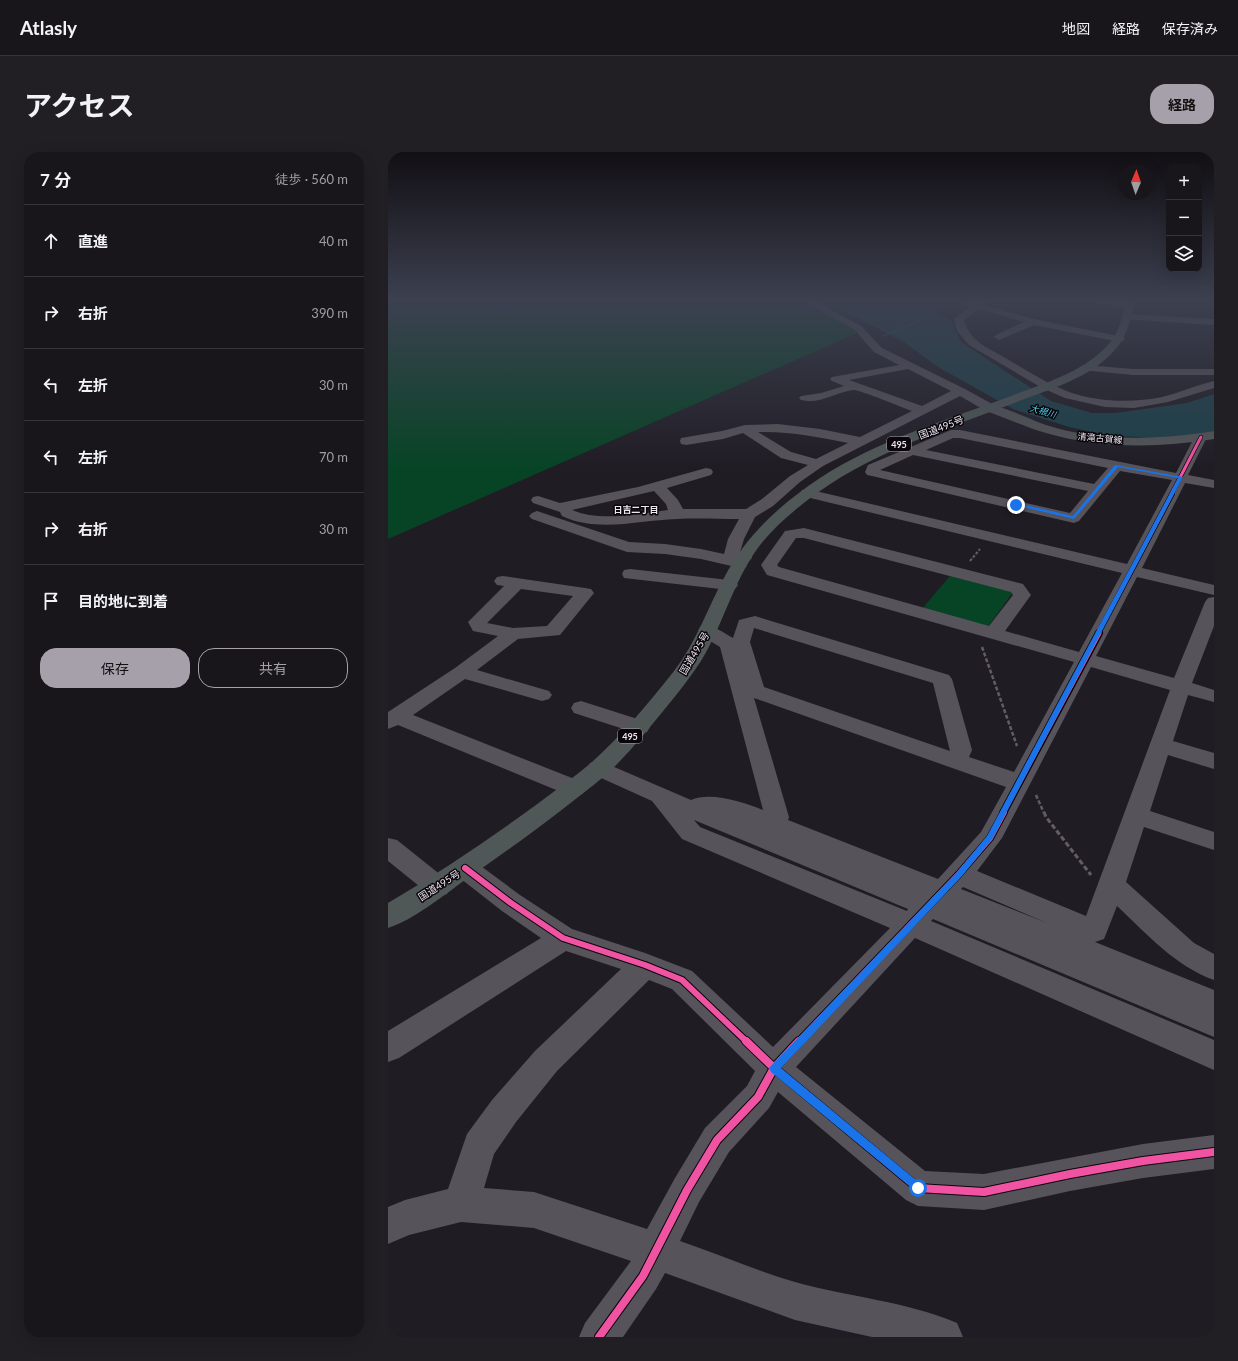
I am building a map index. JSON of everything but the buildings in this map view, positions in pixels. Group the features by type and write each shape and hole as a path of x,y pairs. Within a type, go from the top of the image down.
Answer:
{"highway":[{"name":"495","path":"993,407 1044,387 1085,368 1101,357"},
{"name":"国道495号","path":"388,917 438,887 574,788 598,768 640,727 685,670 707,631 742,561 773,521 807,486 880,452 993,407"}],"main road":[{"name":"清滝古賀線","path":"993,407 1054,431 1087,438 1147,441 1208,436"}],"street":[{"path":"892,357 993,407"},
{"path":"997,357 1044,387 1070,396 1105,402 1134,404 1164,400 1214,384"},
{"path":"909,366 836,379 921,410"},
{"path":"1085,368 1149,374 1214,372"},
{"path":"804,398 822,396 854,386"},
{"path":"807,486 810,471 818,463 961,391"},
{"path":"686,441 723,435 745,429 778,428 820,433 860,441"},
{"path":"745,429 786,455 818,463"},
{"path":"1117,466 1074,518 872,472 873,468 951,434 960,434 1214,484"},
{"path":"599,1337 643,1276 687,1190 717,1140 758,1096 774,1068 959,874 990,838 1181,477 1208,436"},
{"path":"912,451 1097,490"},
{"path":"706,472 657,486 559,508 538,508 627,547 665,549 742,561"},
{"path":"657,486 673,503 677,514"},
{"path":"559,508 580,519 622,520 677,514 749,514 807,486 1132,571 1214,590"},
{"path":"742,561 732,555 732,549 736,537 744,527 749,514"},
{"path":"994,633 1022,595 1017,588 804,532 791,534 769,565 773,571 1214,696"},
{"path":"630,574 729,585"},
{"path":"393,720 513,634 553,631 585,593 510,582 477,622 480,627 513,634"},
{"path":"959,874 1094,930 1112,885 1181,686 1208,637 1214,602"},
{"path":"956,761 961,750 942,679 755,622 746,624 741,642 755,691 956,761 1023,777"},
{"path":"707,631 729,644 777,817 775,825"},
{"path":"462,672 542,696"},
{"path":"581,708 640,727"},
{"path":"393,720 574,788"},
{"path":"1161,745 1214,761"},
{"path":"598,768 669,799 1214,1023"},
{"path":"669,799 734,808 1214,1003"},
{"path":"669,799 691,834 984,955 1214,1055"},
{"path":"1136,815 1214,841"},
{"path":"388,847 438,887"},
{"path":"465,868 511,903 563,938 645,965 682,980 774,1068 918,1188 984,1192 1070,1174 1214,1152"},
{"path":"1112,885 1184,951 1214,968"},
{"path":"388,1048 563,938"},
{"path":"461,1204 479,1146 504,1111 546,1061 645,965"},
{"path":"388,1226 405,1218 461,1204 534,1210 656,1251 795,1301 898,1323 943,1337"}],"path":[{"path":"976,628 1023,777 1046,818 1094,879 1112,885"}],"green space":[{"path":"388,357 802,357 388,539"},
{"path":"950,576 1013,592 987,628 921,610"}],"water":[{"name":"大根川","path":"925,357 984,357 1051,401 1092,413 1115,413 1187,403 1214,394 1214,431 1167,438 1112,436 1069,427 1013,409 938,367"}],"cycle path":[{"path":"599,1337 643,1276 687,1190 717,1140 758,1097 774,1068 959,874 990,838 1132,571 1201,437"},
{"path":"465,868 511,903 563,938 645,965 682,980 774,1068 918,1188 984,1192 1070,1174 1143,1161 1214,1152"}],"district":[{"name":"日吉二丁目","path":"636,509"}],"route":[{"path":"918,1188 774,1068 959,874 990,838 1181,477 1117,466 1074,518 1016,505"}]}
